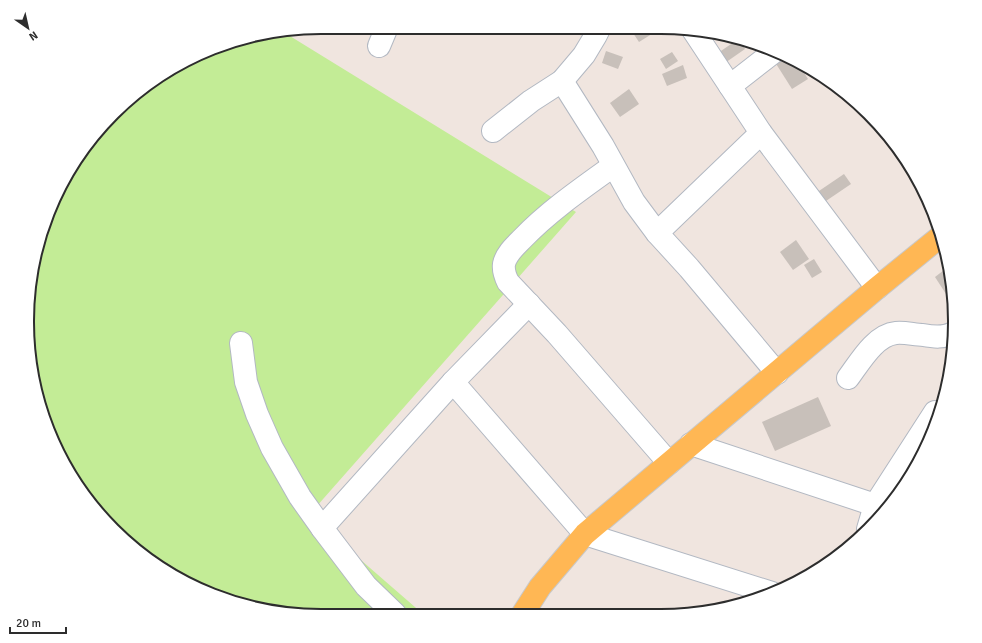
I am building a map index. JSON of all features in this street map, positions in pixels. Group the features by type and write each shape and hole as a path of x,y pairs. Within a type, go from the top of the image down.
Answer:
{"main road":[{"path":"526,609 540,587 585,534 936,240"}],"street":[{"path":"493,131 531,101 562,81 584,55 596,34"},
{"path":"697,36 761,133 877,288"},
{"path":"730,86 769,55"},
{"path":"562,81 634,202 658,233 777,373"},
{"path":"658,233 761,133"},
{"path":"613,166 583,187 532,228 510,251 504,263 504,273 508,282 562,340 669,463"},
{"path":"322,528 453,382 529,304"},
{"path":"848,378 873,345 882,338 891,334 898,333 934,337 947,335"},
{"path":"241,343 246,382 257,414 272,448 300,496 322,528 366,586 390,609"},
{"path":"453,382 585,534 763,590"},
{"path":"882,505 931,419"},
{"path":"691,444 881,507"}],"green space":[{"path":"289,36 576,212 309,515 417,609 322,609 284,607 265,603 229,594 211,587 162,561 146,550 118,525 93,497 64,449 49,414 44,396 36,359 34,322 36,284 49,229 64,194 82,162 105,132 146,93 194,64 229,49"}],"building":[{"path":"634,34 652,34 639,42"},
{"path":"732,43 744,46 745,49 722,65 715,55"},
{"path":"606,51 623,57 618,69 602,63"},
{"path":"672,52 678,61 666,69 660,59"},
{"path":"775,58 804,73 808,79 792,89 773,59"},
{"path":"683,65 687,78 667,86 662,74"},
{"path":"629,89 639,104 620,117 610,103"},
{"path":"844,174 851,184 823,203 816,193"},
{"path":"796,240 809,259 793,270 780,252"},
{"path":"814,259 822,272 812,278 804,265"},
{"path":"943,271 947,294 946,294 935,277"},
{"path":"818,397 831,426 775,451 762,422"}]}
